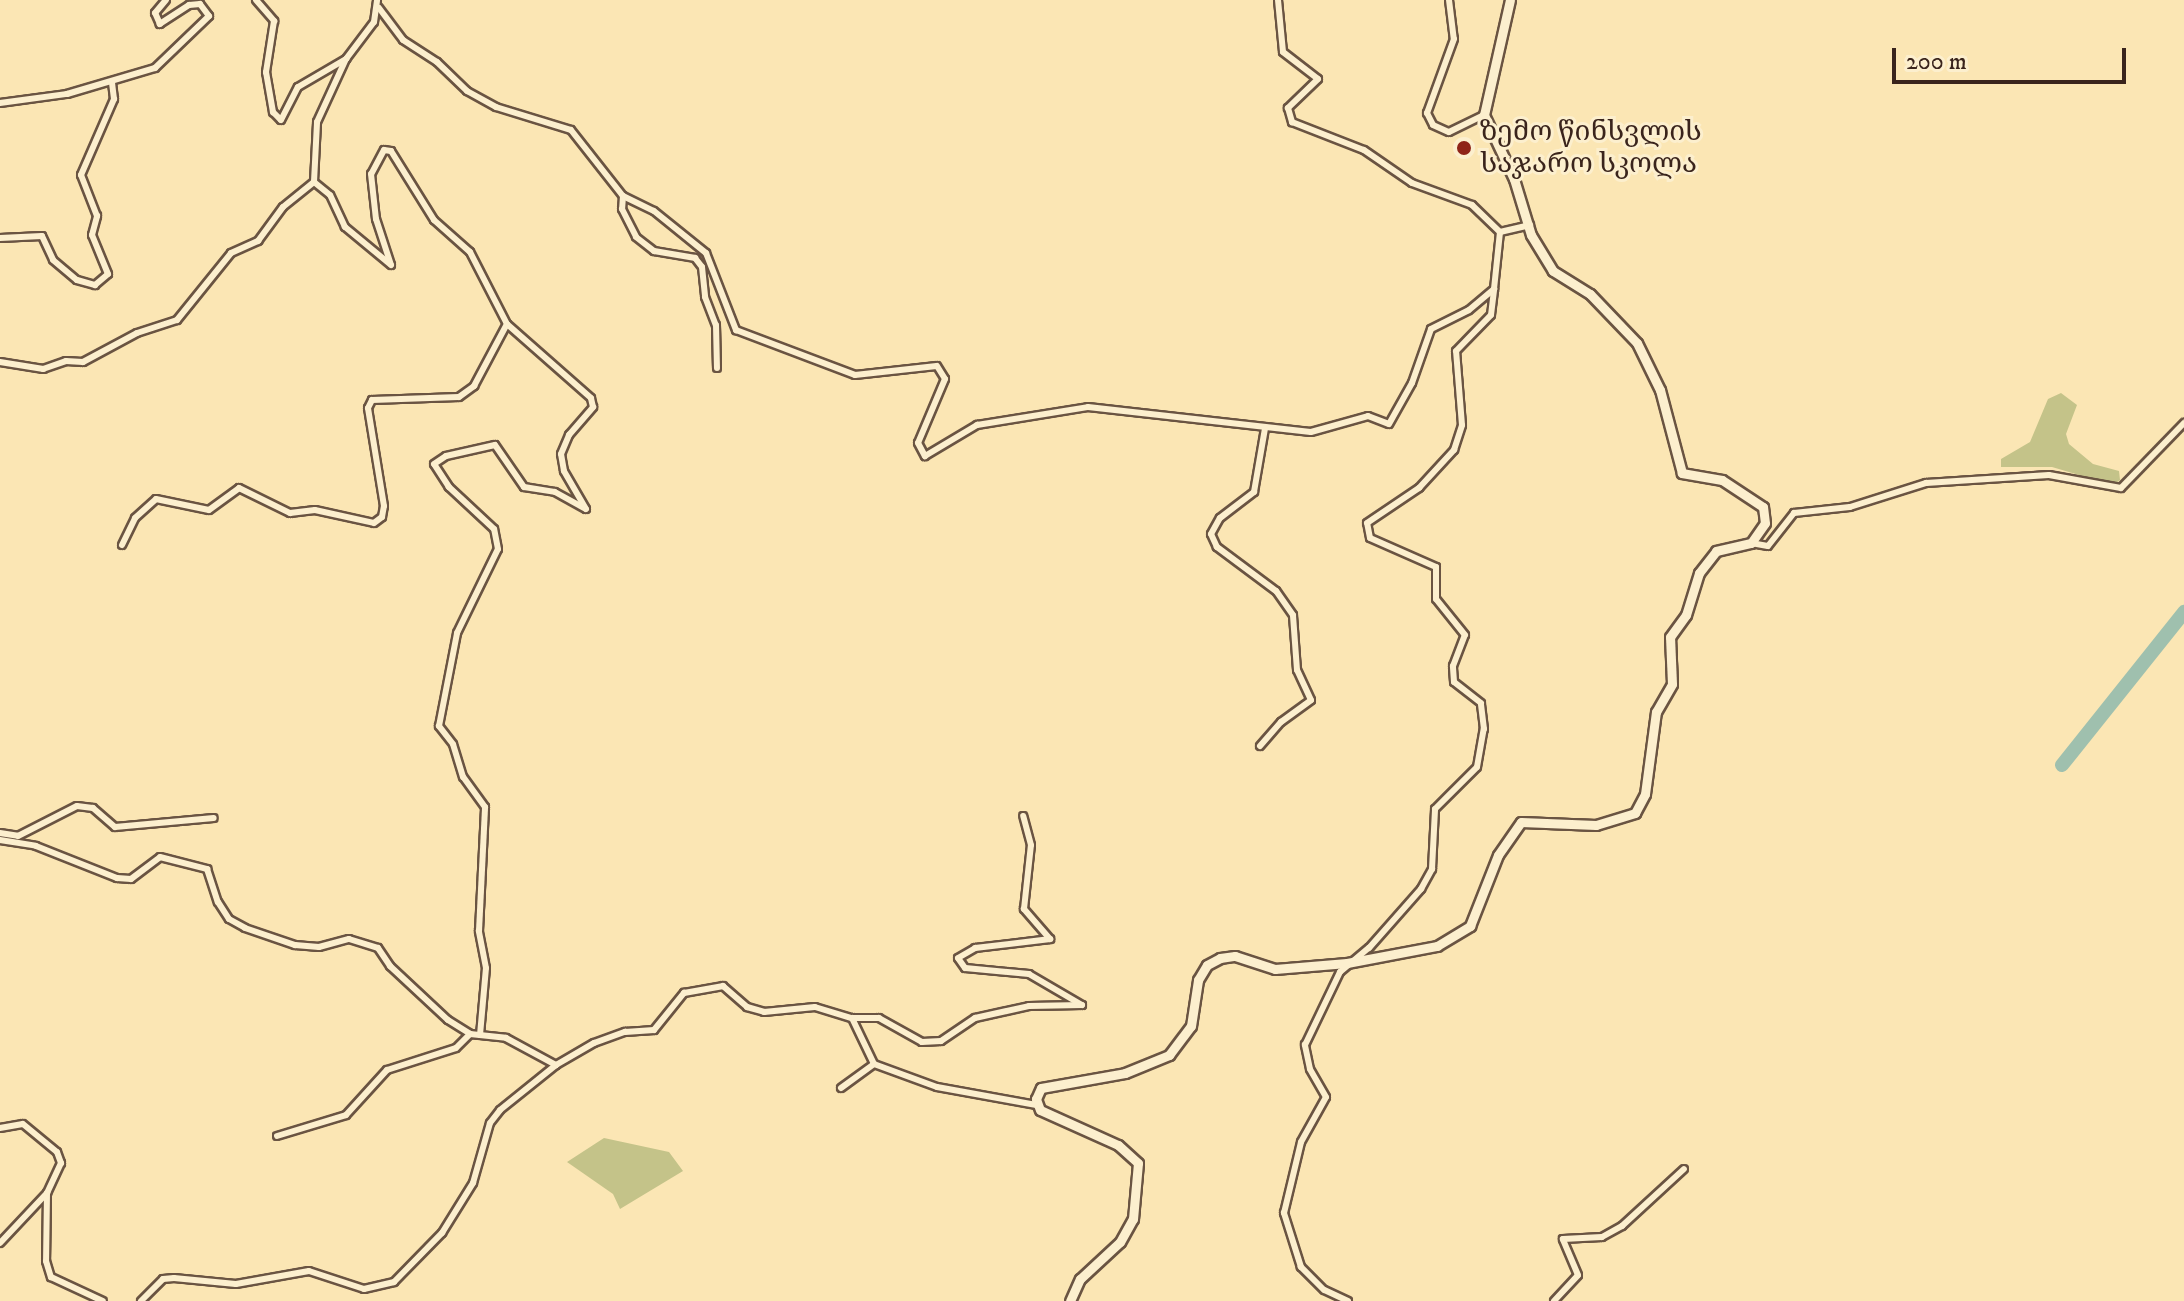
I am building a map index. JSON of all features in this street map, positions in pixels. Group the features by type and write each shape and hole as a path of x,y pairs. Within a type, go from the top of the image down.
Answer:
{"street":[{"path":"0,103 112,82 155,68 209,16 200,4 189,5 160,24 155,13 166,0"},
{"path":"256,0 274,21 266,72 278,120 286,116 298,87 346,59"},
{"path":"377,0 379,8 403,40 467,91 496,107 571,130 623,196 654,211 706,253 736,330 855,375 937,366 945,379 918,443 925,456 977,425 1088,407 1311,432 1368,416 1389,424 1412,383 1431,329 1469,310 1494,289"},
{"path":"1278,0 1283,52 1318,79 1288,108 1292,122 1364,150 1412,183 1472,205 1500,232"},
{"path":"1449,0 1454,39 1427,113 1433,125 1449,132 1484,115"},
{"path":"1510,0 1484,115 1530,225 1553,271 1590,294 1637,343 1660,390 1682,473 1722,480 1763,507 1765,523 1751,543"},
{"path":"0,362 43,369 66,361 83,362 137,333 177,320 231,253 258,241 283,207 314,182 317,122 346,59 379,8"},
{"path":"0,238 42,236 53,260 77,280 95,285 108,274 92,235 97,216 81,175 114,99 112,82"},
{"path":"314,182 330,195 345,227 391,265 376,219 371,174 384,150 391,151 434,220 470,252 507,324 591,398 593,407 569,435 561,454 564,471 586,509 555,492 524,487 495,445 446,456 434,464 449,487 494,529 498,549 457,633 439,726 453,744 463,777 485,807 479,931 486,968 480,1035"},
{"path":"623,196 622,209 636,237 654,251 695,258 702,267 705,297 716,325 717,368"},
{"path":"1500,232 1530,225"},
{"path":"1348,1301 1324,1290 1301,1267 1284,1213 1301,1142 1326,1097 1310,1069 1305,1045 1330,987 1347,963 1369,948 1421,889 1432,869 1435,809 1477,767 1482,749 1481,703 1454,682 1453,666 1465,635 1436,599 1436,567 1370,538 1366,532 1367,523 1419,488 1454,450 1462,425 1456,351 1491,315 1500,232"},
{"path":"122,545 135,518 156,499 209,510 239,488 290,513 315,510 374,523 382,517 384,506 368,408 372,400 459,397 474,386 507,324"},
{"path":"1036,1105 1041,1088 1052,1082 1115,1075 1169,1055 1191,1026 1198,980 1207,965 1220,958 1235,956 1275,969 1347,963 1371,955 1427,950 1461,934 1483,905 1509,836 1528,818 1596,825 1635,813 1648,781 1656,712 1672,684 1670,637 1686,615 1699,573 1716,551 1751,543 1768,546 1794,513 1850,507 1926,483 2049,475 2121,488 2184,423"},
{"path":"1260,746 1281,722 1311,700 1297,670 1293,615 1276,591 1217,547 1211,534 1220,518 1254,492 1265,428"},
{"path":"0,833 18,836 77,806 93,808 115,827 214,818"},
{"path":"141,1301 163,1279 174,1278 236,1284 309,1271 364,1289 394,1282 442,1233 473,1183 490,1123 556,1065 613,1035 654,1030 684,993 712,985 723,986 747,1007 764,1012 815,1007 852,1018 885,1019 912,1040 931,1042 941,1041 975,1018 1029,1006 1082,1005 1029,974 965,968 958,958 961,952 975,948 1050,939 1024,909 1031,845 1023,816"},
{"path":"0,840 36,846 117,878 131,879 160,857 207,869 229,919 295,945 319,947 349,939 378,948 434,1008 470,1034 506,1038 556,1065"},
{"path":"852,1018 874,1064 937,1087 1036,1105 1118,1145 1138,1163 1133,1219 1120,1242 1080,1279 1070,1301"},
{"path":"277,1136 346,1115 387,1070 456,1048 470,1034"},
{"path":"841,1088 874,1064"},
{"path":"0,1128 23,1124 57,1152 59,1171 47,1193 0,1243"},
{"path":"1554,1301 1578,1275 1563,1239 1602,1237 1612,1232 1684,1169"},
{"path":"47,1193 46,1261 51,1277 103,1301"}],"shaded area":[{"path":"2061,393 2077,405 2066,434 2069,444 2093,464 2119,471 2120,480 2113,485 2052,467 2001,467 2001,459 2030,442 2048,399"},
{"path":"604,1138 669,1152 683,1171 620,1209 613,1194 567,1162"}],"waterway":[{"path":"2062,765 2184,612"}],"place":[{"name":"ზემო წინსვლის საჯარო სკოლა","path":"1464,148"}]}
